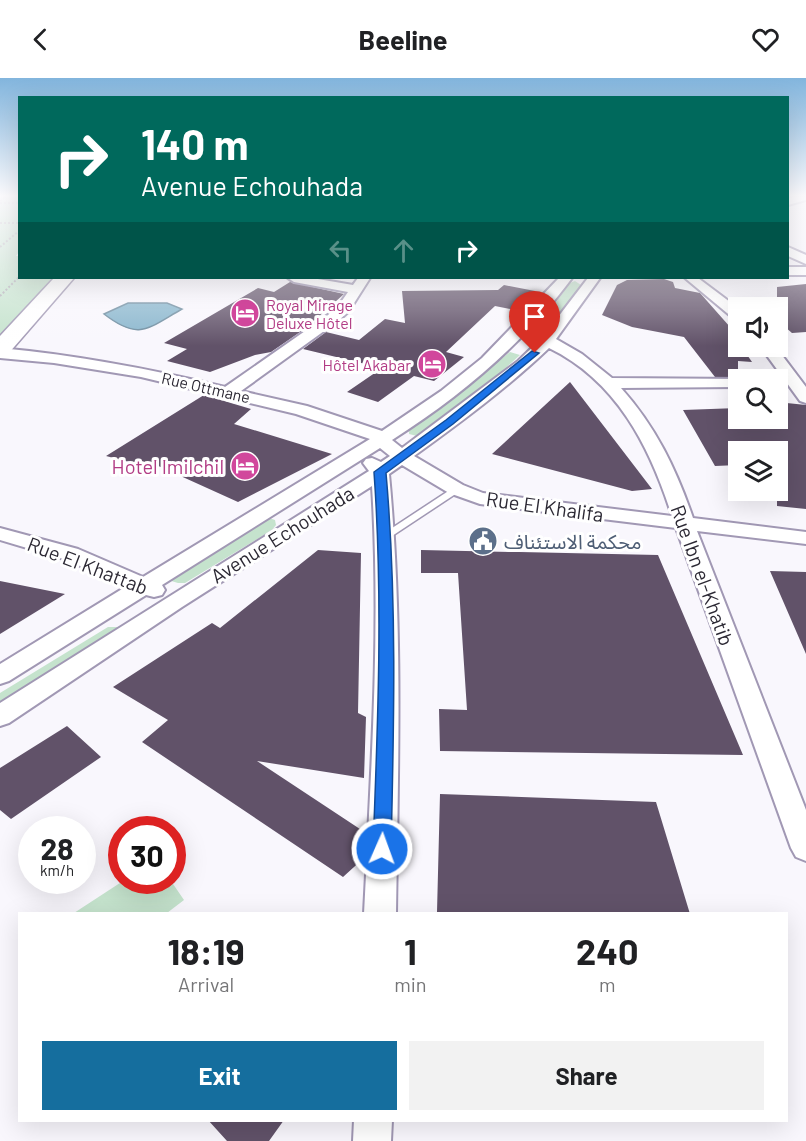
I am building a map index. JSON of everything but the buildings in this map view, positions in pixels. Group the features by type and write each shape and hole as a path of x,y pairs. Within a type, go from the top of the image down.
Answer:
{"main road":[{"path":"0,351 63,279"}],"street":[{"path":"789,252 806,260"},
{"path":"789,272 806,271"},
{"path":"305,279 361,284"},
{"name":"Avenue Echouhada","path":"0,675 371,444 390,435 459,385 500,350 565,279"},
{"name":"Avenue Echouhada","path":"0,716 174,602 380,472 485,395 547,341 593,279"},
{"path":"693,279 728,307"},
{"path":"230,392 318,330 344,308 361,284"},
{"name":"Rue Ibn el-Khatib","path":"547,341 569,351 610,383 646,430 664,463 683,525 806,848"},
{"name":"Rue Ottmane","path":"0,351 96,364 230,392 301,410 373,433 371,444 401,456"},
{"path":"775,357 806,398"},
{"path":"610,383 728,382"},
{"path":"371,444 380,472 385,536 386,720 380,912"},
{"name":"Rue El Khalifa","path":"401,456 456,489 480,498 683,525 806,538"},
{"name":"Rue El Khattab","path":"0,534 71,554 145,585 174,602"},
{"path":"372,1141 373,1122"}],"lane":[{"path":"385,536 456,489"}],"path":[{"path":"0,296 18,278"}],"green space":[{"path":"0,247 18,247 16,256 18,256 18,279 52,279 0,335"},
{"path":"575,281 581,285 566,307 556,315 545,317 570,283"},
{"path":"510,352 520,355 473,397 423,433 417,436 409,434 409,431"},
{"path":"269,518 275,520 276,525 272,530 185,583 168,580 260,521"},
{"path":"108,627 126,629 0,713 0,693"},
{"path":"108,891 108,894 180,894 184,900 168,912 76,912"}],"water":[{"path":"128,303 167,303 182,309 160,322 135,330 104,314"}],"place":[{"name":"Royal Mirage Deluxe Hôtel","path":"245,313"},
{"name":"Hôtel Akabar","path":"432,364"},
{"name":"Hotel Imilchil","path":"245,466"},
{"name":"محكمة الاستئناف","path":"483,541"}],"route":[{"path":"382,849 386,720 385,536 380,472 450,422 535,353"}]}
